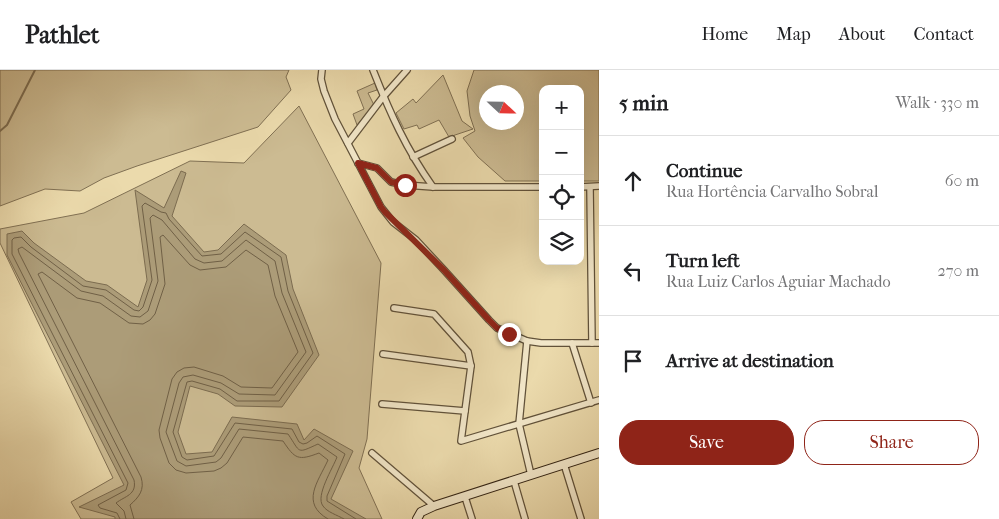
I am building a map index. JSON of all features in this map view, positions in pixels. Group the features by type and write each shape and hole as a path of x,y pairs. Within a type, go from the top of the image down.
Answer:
{"street":[{"path":"322,70 321,80 324,91 381,207 393,222 421,246 497,328 527,340 572,343 599,342"},
{"path":"373,70 397,128 433,187"},
{"path":"348,143 407,70"},
{"path":"413,157 452,139"},
{"path":"358,163 377,168 385,177 397,184 433,187 539,187"},
{"path":"584,187 599,186"},
{"path":"590,187 592,343"},
{"path":"394,308 434,314 464,346 470,358 471,366 461,441 599,400"},
{"path":"527,340 519,424 531,476"},
{"path":"572,343 591,403"},
{"path":"384,354 471,366"},
{"path":"382,404 465,411"},
{"path":"372,453 434,506"},
{"path":"418,517 424,510 434,506 599,453"},
{"path":"564,464 581,519"},
{"path":"514,481 525,519"},
{"path":"465,497 472,519"}],"shaded area":[{"path":"0,70 289,70 286,77 291,90 258,127 137,166 104,178 80,191 45,189 0,206"},
{"path":"474,70 599,70 599,181 584,181 584,85 539,85 539,181 505,181 478,157 463,138 475,131 470,116 467,91"},
{"path":"443,75 462,121 473,129 449,137 439,120 419,129 417,125 404,129 396,113 413,99 416,103"},
{"path":"375,83 377,90 368,93 374,105 357,125 353,114 364,109 357,91"},
{"path":"299,106 381,263 367,439 359,468 382,519 81,519 71,502 113,478 0,243 0,229 84,213 190,161 244,163"}],"water":[{"path":"181,171 186,173 172,216 204,252 218,250 244,224 286,255 293,289 319,355 282,407 235,406 218,394 190,386 178,432 186,454 212,452 232,417 297,424 304,440 314,429 353,451 331,499 366,519 115,519 115,517 79,507 124,485 7,255 7,234 22,231 34,243 86,281 107,285 138,307 147,280 135,190 164,208"}],"waterway":[{"path":"0,131 7,125 35,70"}],"route":[{"path":"405,185 391,182 377,168 358,163 381,207 393,222 416,240 497,328 509,334"}]}
